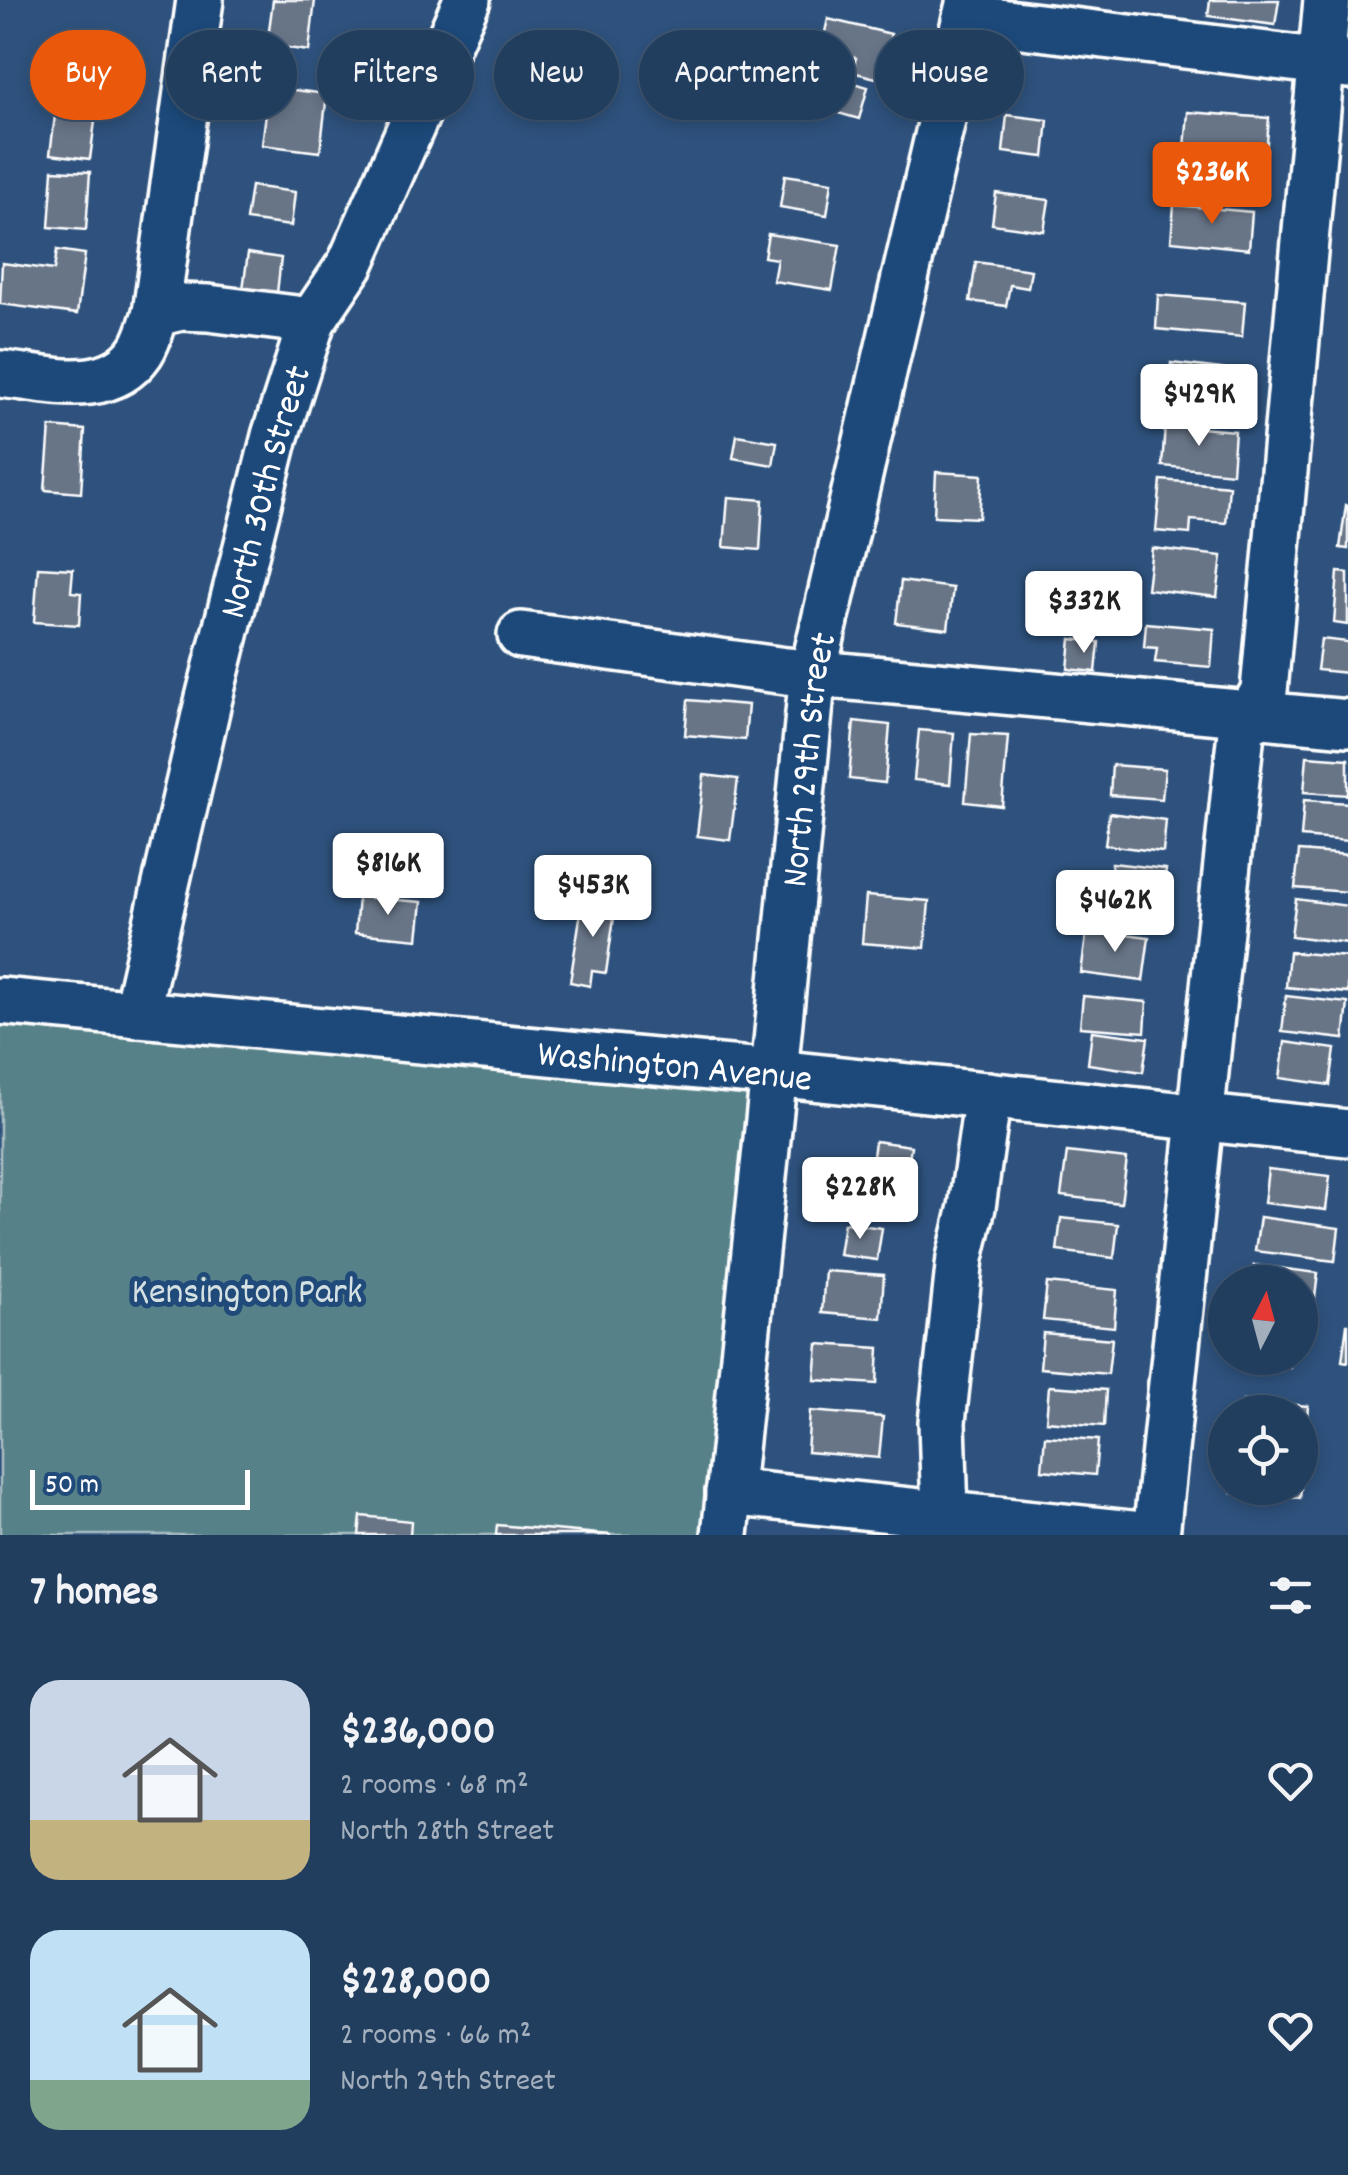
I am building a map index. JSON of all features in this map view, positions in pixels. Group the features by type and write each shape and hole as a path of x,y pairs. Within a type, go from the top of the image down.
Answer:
{"street":[{"path":"0,374 92,383 118,375 142,350 156,313 200,0"},
{"name":"North 30th Street","path":"136,1014 274,436 312,320 351,263 467,0"},
{"path":"1156,1535 1241,732 1264,690 1335,63 1327,0"},
{"path":"968,9 1335,63"},
{"name":"North 29th Street","path":"727,1514 812,672 968,9"},
{"path":"156,313 181,307 208,308 312,320"},
{"path":"521,635 786,671 1348,723"},
{"name":"Washington Avenue","path":"0,1001 774,1073 1348,1133"},
{"path":"945,1515 944,1404 960,1258 972,1207 988,1095"},
{"path":"727,1514 945,1515 1140,1535"}],"green space":[{"name":"Kensington Park","path":"0,1019 747,1090 753,1101 710,1535 0,1535"}],"building":[{"path":"273,0 315,0 309,51 297,49 297,30 269,30"},
{"path":"1210,0 1279,0 1275,25 1208,16"},
{"path":"828,19 875,30 875,78 855,73 855,30 825,30"},
{"path":"855,83 868,87 859,119 855,118"},
{"path":"297,90 317,93 317,120 324,120 320,152 262,145 265,120 297,120"},
{"path":"1188,112 1269,118 1266,155 1185,148"},
{"path":"54,120 95,120 90,159 50,154"},
{"path":"1006,120 1048,120 1044,157 1003,152"},
{"path":"53,170 90,172 86,230 49,227"},
{"path":"785,175 832,182 827,215 780,207"},
{"path":"251,186 295,192 291,226 246,220"},
{"path":"996,193 1049,200 1044,231 992,224"},
{"path":"1174,205 1252,212 1249,249 1171,241"},
{"path":"768,234 840,245 832,290 773,281 777,259 764,257"},
{"path":"57,250 85,254 77,314 0,304 2,263 54,270"},
{"path":"248,253 281,258 277,293 243,289"},
{"path":"976,262 1031,270 1028,288 1010,285 1006,306 970,301"},
{"path":"1158,295 1245,302 1242,337 1156,329"},
{"path":"1171,363 1239,371 1235,410 1167,402"},
{"path":"1165,425 1235,431 1232,473 1162,466"},
{"path":"50,427 85,430 81,493 45,490"},
{"path":"737,435 777,442 773,465 733,458"},
{"path":"936,472 982,475 979,518 934,516"},
{"path":"1161,480 1229,486 1226,523 1191,520 1190,534 1156,531"},
{"path":"728,497 763,500 760,550 724,547"},
{"path":"1348,506 1348,549 1340,548"},
{"path":"1152,548 1222,556 1217,597 1147,589"},
{"path":"38,567 73,569 71,592 81,593 79,625 34,622"},
{"path":"1338,572 1348,573 1348,625 1334,623"},
{"path":"901,581 953,588 948,629 896,623"},
{"path":"1146,623 1214,629 1211,667 1155,662 1157,648 1144,647"},
{"path":"1071,639 1099,642 1096,672 1068,669"},
{"path":"1321,639 1348,642 1348,673 1317,670"},
{"path":"688,700 748,705 745,740 685,735"},
{"path":"854,721 890,725 885,783 849,779"},
{"path":"919,730 954,733 950,784 914,780"},
{"path":"971,734 1008,736 1002,806 965,802"},
{"path":"1307,756 1348,759 1348,795 1304,792"},
{"path":"1112,765 1165,769 1162,799 1110,795"},
{"path":"704,775 738,779 730,840 697,836"},
{"path":"1304,800 1348,803 1348,841 1301,837"},
{"path":"1109,813 1166,820 1163,852 1105,845"},
{"path":"1299,851 1348,855 1348,892 1295,888"},
{"path":"1112,863 1166,869 1162,901 1108,894"},
{"path":"866,896 929,901 925,948 862,943"},
{"path":"358,897 422,902 418,939 355,933"},
{"path":"583,898 616,903 606,973 592,971 590,986 570,982"},
{"path":"1296,899 1348,906 1348,943 1291,936"},
{"path":"1087,929 1149,937 1143,981 1081,973"},
{"path":"1289,952 1348,957 1348,993 1286,987"},
{"path":"1083,996 1147,1002 1145,1032 1080,1027"},
{"path":"1286,996 1348,1003 1344,1039 1282,1032"},
{"path":"1092,1031 1148,1038 1143,1072 1088,1064"},
{"path":"1285,1042 1335,1049 1330,1085 1280,1078"},
{"path":"875,1141 911,1146 905,1185 870,1180"},
{"path":"1067,1152 1127,1159 1121,1203 1061,1196"},
{"path":"1268,1169 1330,1176 1326,1210 1264,1203"},
{"path":"1260,1217 1339,1228 1335,1261 1255,1251"},
{"path":"1061,1218 1118,1224 1114,1258 1057,1251"},
{"path":"844,1223 882,1228 877,1260 839,1255"},
{"path":"825,1271 884,1275 881,1318 822,1313"},
{"path":"1047,1283 1117,1290 1114,1327 1043,1320"},
{"path":"1348,1324 1348,1362 1342,1361"},
{"path":"1043,1333 1112,1339 1108,1374 1040,1368"},
{"path":"818,1344 879,1348 877,1384 815,1380"},
{"path":"1049,1386 1106,1390 1104,1426 1046,1421"},
{"path":"810,1411 883,1417 879,1458 807,1452"},
{"path":"1045,1436 1098,1440 1095,1475 1042,1470"},
{"path":"361,1516 411,1521 410,1535 359,1535"},
{"path":"497,1525 611,1535 496,1535"}]}
